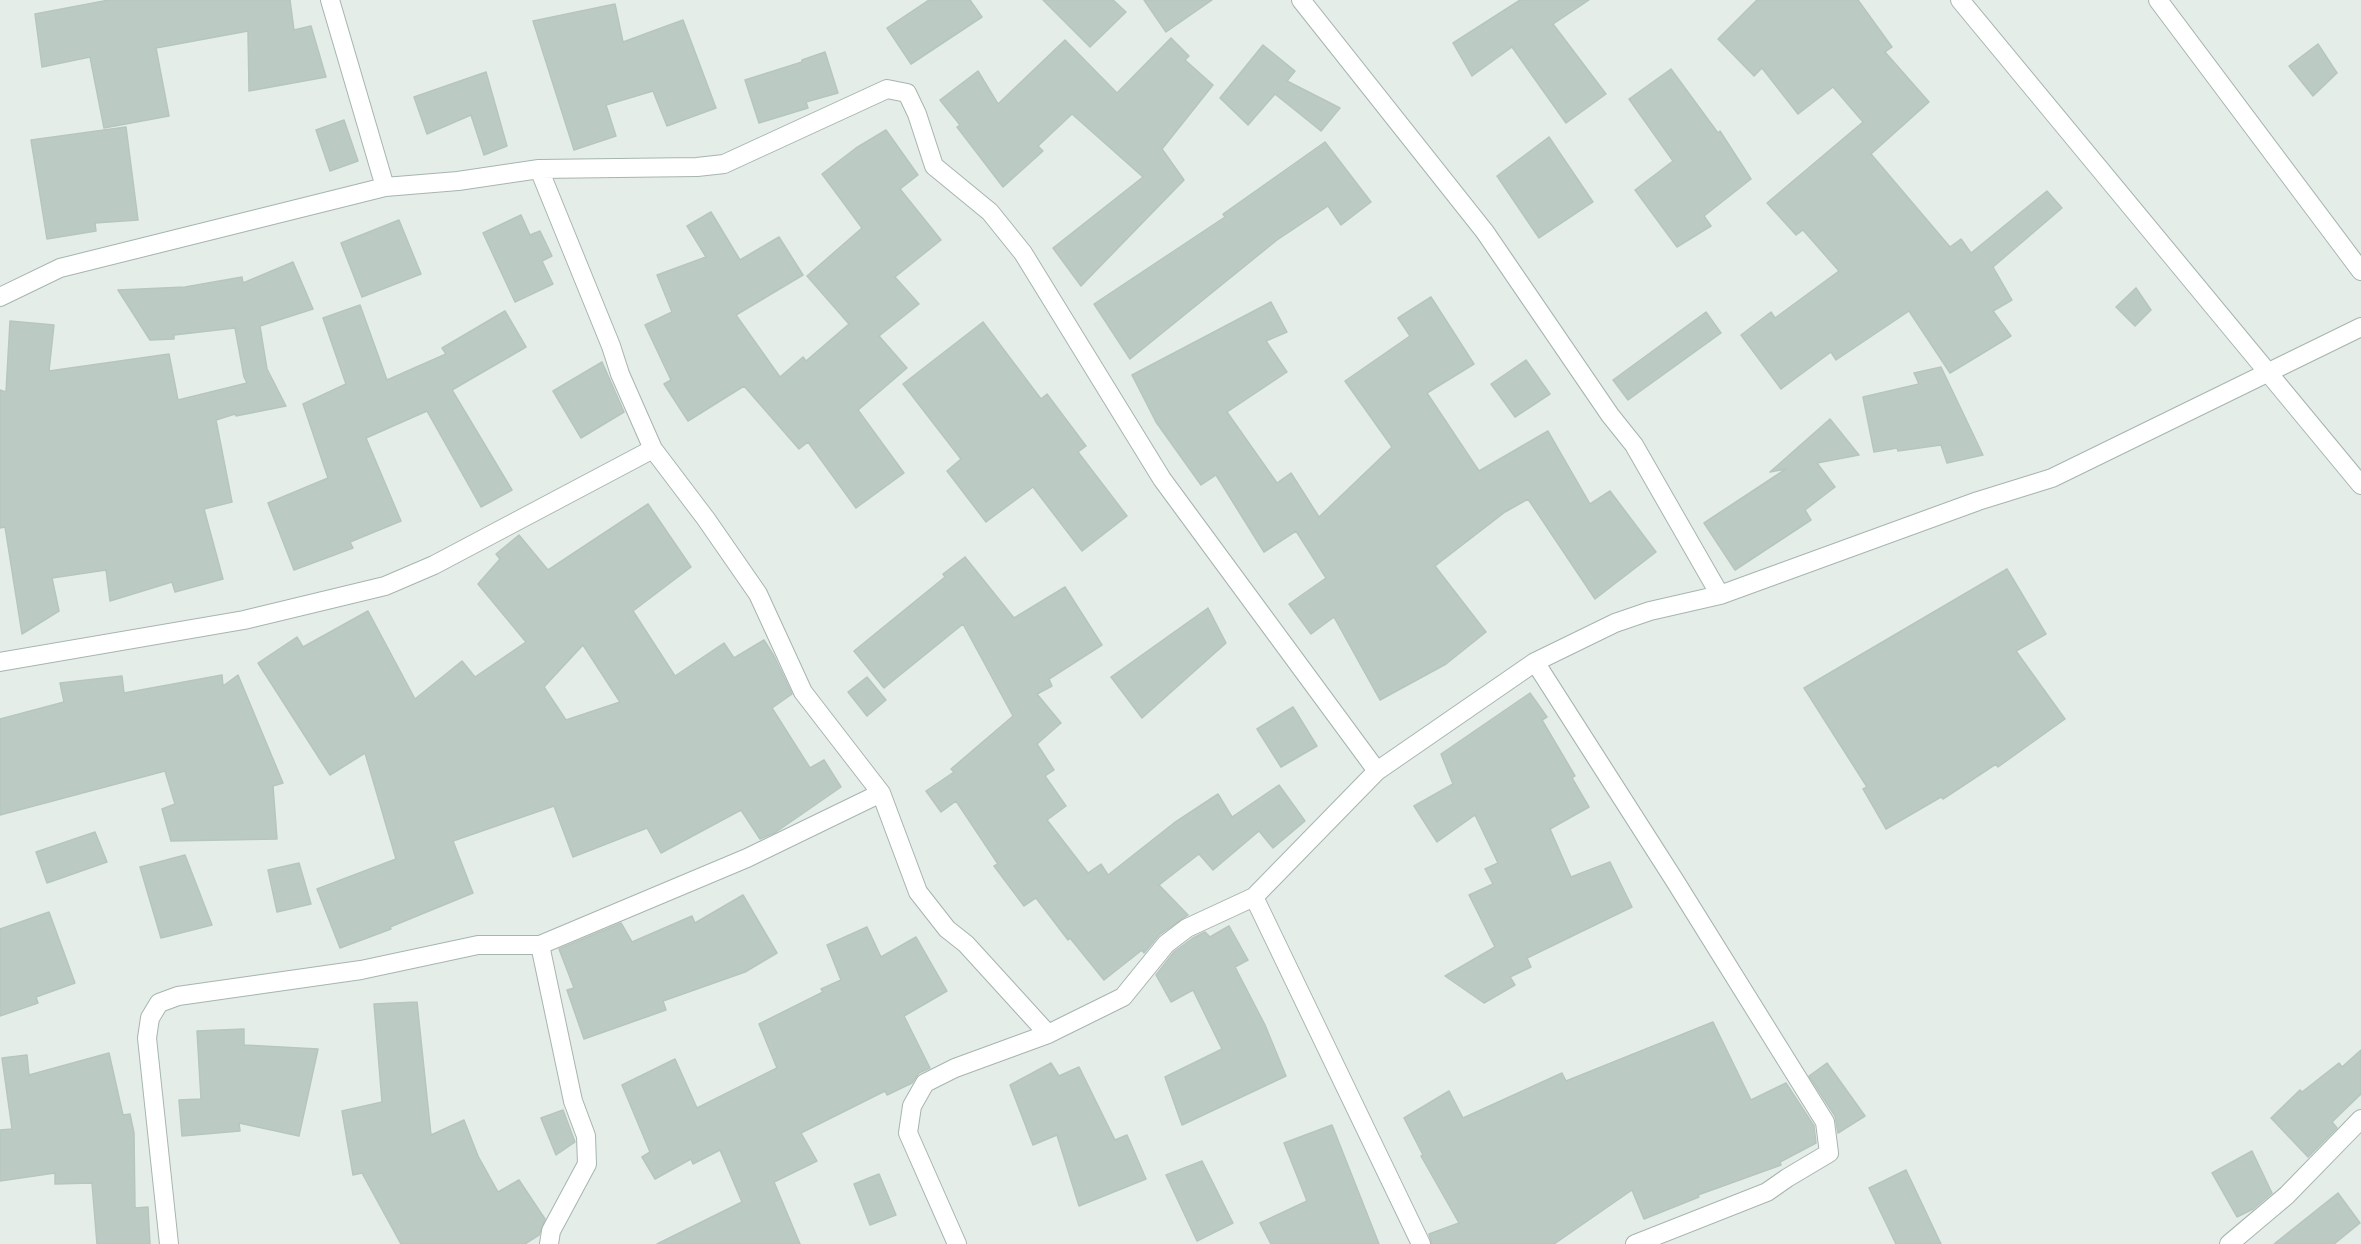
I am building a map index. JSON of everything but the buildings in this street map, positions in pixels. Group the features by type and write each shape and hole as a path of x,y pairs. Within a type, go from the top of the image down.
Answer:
{"street":[{"path":"330,0 385,187"},
{"path":"1301,0 1485,232 1610,415 1634,445 1720,595"},
{"path":"1960,0 2361,484"},
{"path":"2158,0 2361,271"},
{"path":"0,297 60,268 385,187 458,181 539,169 698,167 724,164 887,89 907,93 917,114 934,166 990,212 1023,253 1162,478 1377,771"},
{"path":"539,169 653,449 719,536 758,594 803,692 881,793 918,891 946,929 966,944 1048,1034"},
{"path":"957,1244 908,1133 912,1106 925,1083 955,1068 1048,1034 1123,997 1166,944 1187,928 1254,897 1377,771 1535,662 1615,623 1650,611 1720,595 1978,501 2052,478 2361,327"},
{"path":"0,662 244,620 385,586 434,565 653,449"},
{"path":"1535,662 1676,881 1825,1122 1829,1153 1767,1192 1635,1244"},
{"path":"169,1244 147,1038 150,1018 159,1004 178,996 361,970 478,945 540,945 747,858 881,793"},
{"path":"1254,897 1421,1244"},
{"path":"540,945 573,1101 586,1136 586,1164 551,1231 549,1244"},
{"path":"2229,1244 2286,1195 2361,1119"}]}
